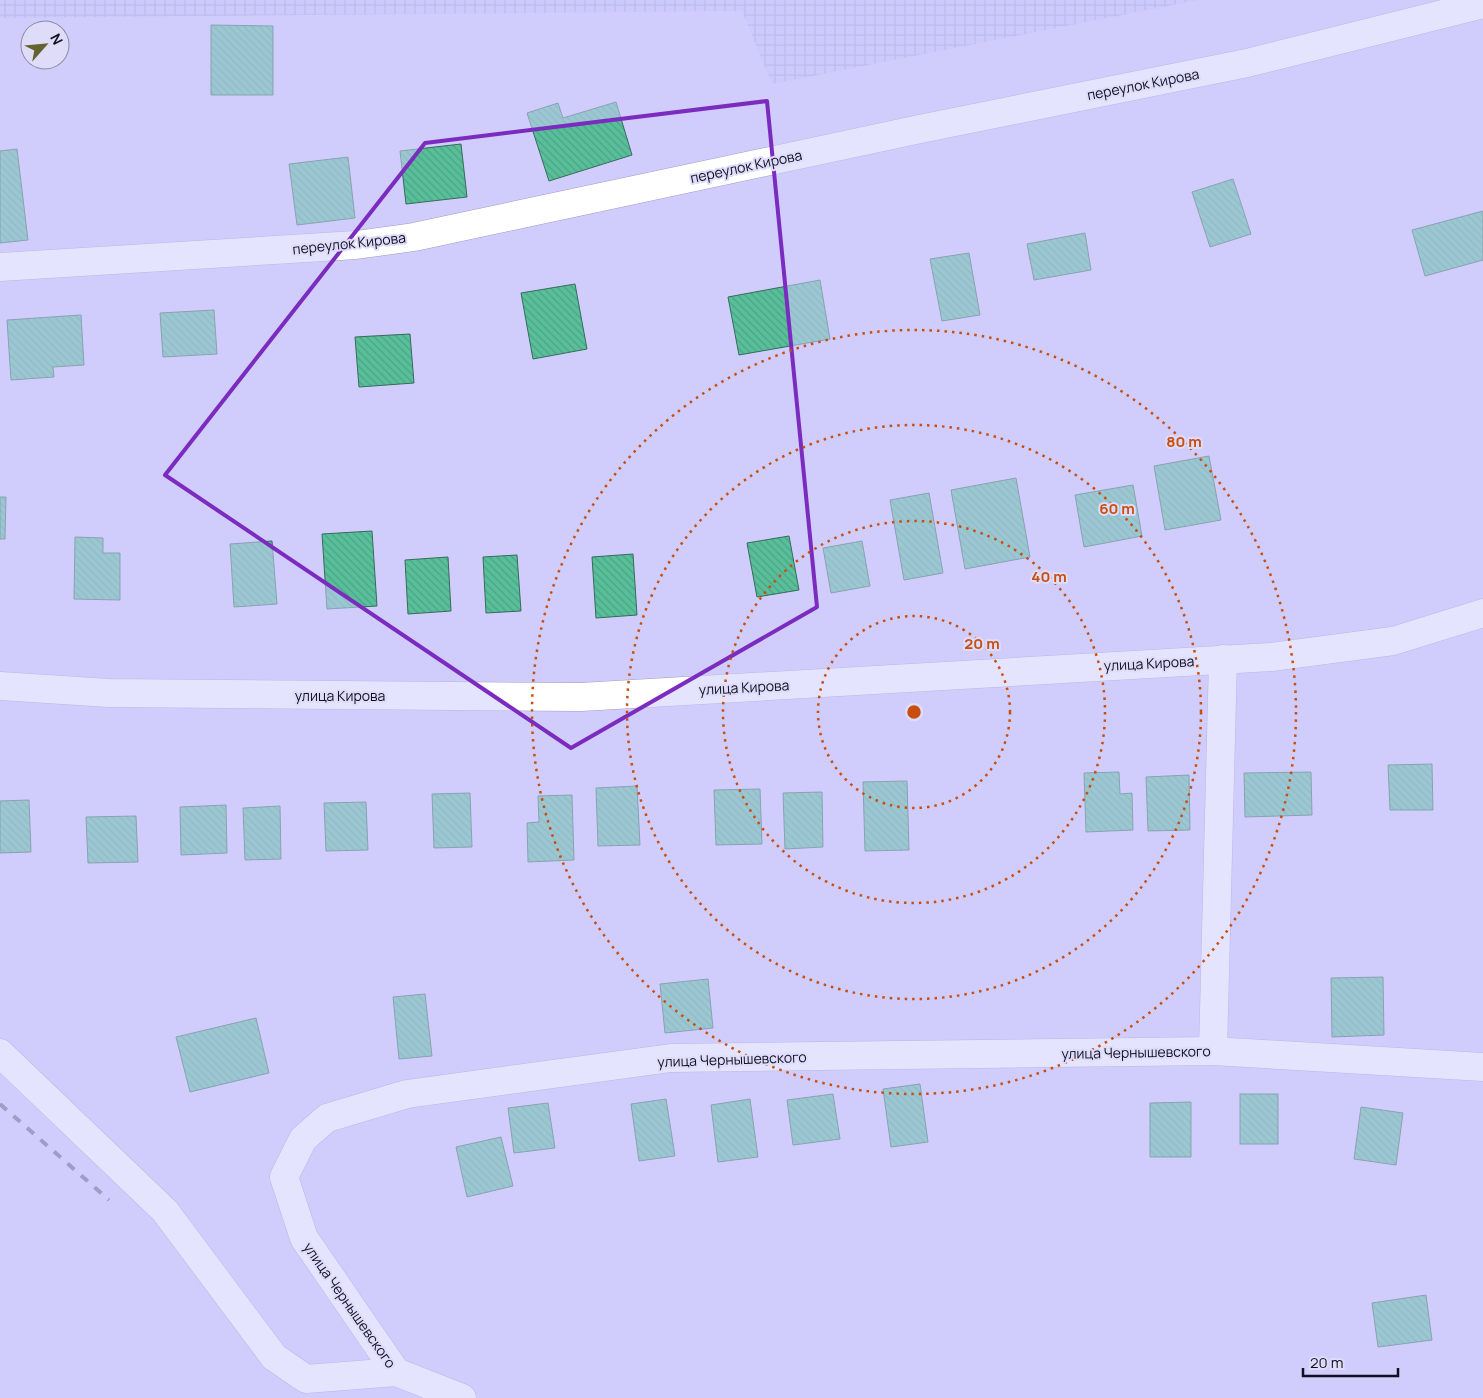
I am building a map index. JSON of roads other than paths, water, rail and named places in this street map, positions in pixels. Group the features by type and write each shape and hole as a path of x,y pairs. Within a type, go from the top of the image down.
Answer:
{"street":[{"name":"переулок Кирова","path":"0,267 356,245 414,237 930,127 1247,63 1483,4"},
{"name":"улица Кирова","path":"0,686 109,693 581,697 1271,657 1393,641 1483,613"},
{"path":"1213,1051 1223,659"},
{"name":"улица Чернышевского","path":"462,1398 396,1372 304,1238 284,1176 303,1139 327,1118 407,1094 672,1058 1213,1051 1483,1067"},
{"path":"0,1053 165,1211 274,1357 306,1380 396,1372"}],"railway":[{"path":"0,1104 109,1200"}]}
